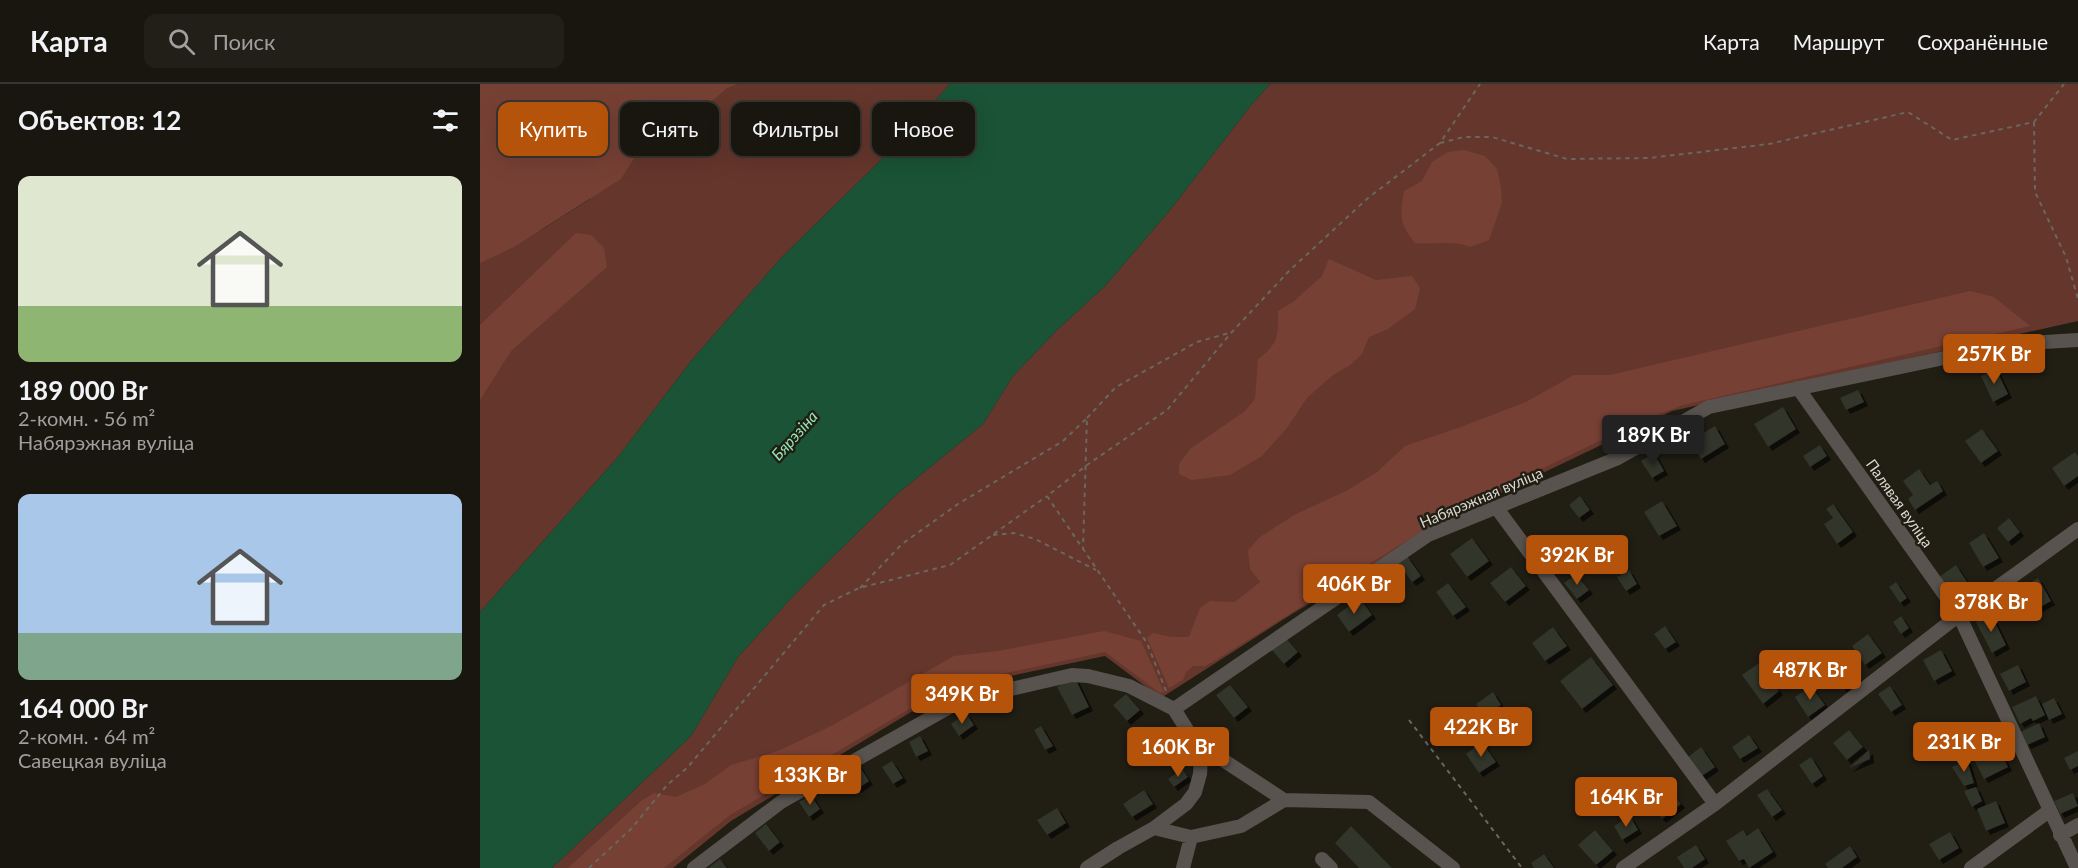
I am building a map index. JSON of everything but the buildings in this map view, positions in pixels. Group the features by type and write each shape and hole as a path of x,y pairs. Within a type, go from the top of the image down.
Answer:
{"street":[{"name":"Набярэжная вуліца","path":"1174,710 1428,535 1618,458 1708,407 2011,344 2078,340"},
{"name":"Палявая вуліца","path":"1798,388 1959,615 2076,868"},
{"path":"1496,507 1715,804"},
{"path":"1623,868 1715,804 1959,615 2078,529"},
{"path":"694,868 780,802 810,783 955,704 1072,675 1088,676 1130,686 1174,710 1194,741 1201,757 1200,774 1195,792 1186,804 1154,828 1087,868"},
{"path":"1194,741 1284,800 1369,802 1453,868"},
{"path":"1200,774 1210,765 1224,760"},
{"path":"1154,828 1191,837 1241,826 1284,800"},
{"path":"1971,868 2049,811"},
{"path":"2060,834 2078,825"},
{"path":"1183,868 1191,837"}],"path":[{"path":"589,868 632,828 667,785 687,768 824,605 859,588 950,566 1087,465 1167,410 1231,333 1289,271 1359,206 1440,143 1480,84"},
{"path":"2064,84 2034,122 2035,192 2066,257 2078,299"},
{"path":"1440,143 1464,136 1492,137 1567,159 1649,158 1769,144 1908,112 1952,140 2034,122"},
{"path":"859,588 902,544 958,504 1063,441 1116,387 1197,342 1231,333"},
{"path":"1083,549 1087,418"},
{"path":"1047,496 1147,644 1174,710"},
{"path":"990,535 1014,533 1035,539 1098,572"},
{"path":"1409,720 1522,868"}],"shaded area":[{"path":"480,84 738,84 726,89 711,102 620,102 620,156 635,156 621,179 514,247 480,263"},
{"path":"738,84 950,84 934,102 872,102 872,156 885,156 781,258 691,361 618,457 480,612 480,249 541,230 590,199 584,186 628,156 719,156 719,102 707,102"},
{"path":"1270,84 2078,84 2078,321 1672,411 1472,507 1292,614 1161,698 1105,656 949,689 731,821 673,868 552,868 691,736 738,657 794,595 897,494 983,424 1013,376 1058,329 1105,286 1170,210"},
{"path":"1464,150 1485,156 1497,169 1502,203 1489,240 1470,247 1450,243 1415,243 1403,225 1404,191 1422,181 1432,162 1448,152"},
{"path":"576,233 591,235 604,248 607,267 511,351 480,400 480,325"},
{"path":"1329,259 1376,280 1412,276 1420,288 1415,309 1388,329 1369,337 1362,354 1307,398 1287,428 1262,456 1230,475 1192,480 1179,474 1179,464 1190,449 1245,411 1255,399 1258,359 1274,344 1278,327 1278,311 1293,302 1322,276"},
{"path":"1970,291 1994,297 2030,326 1683,405 1634,424 1451,513 1216,660 1205,666 1193,666 1186,672 1183,680 1169,688 1147,638 1153,633 1171,637 1189,637 1200,608 1210,601 1235,602 1260,582 1250,569 1248,550 1260,537 1294,515 1348,490 1377,472 1405,446 1526,402 1574,375 1610,375"},
{"path":"1104,631 1141,641 1164,692 1160,693 1105,652 950,685 730,815 664,868 568,868 641,801 654,793 676,797 705,784 731,765 778,751 833,725 954,656 998,651"}],"water":[{"name":"Бярэзіна","path":"950,84 1270,84 1170,210 1105,286 1058,329 1013,376 983,424 897,494 794,595 738,657 691,736 552,868 480,868 480,612 618,457 691,361 781,258 885,156 975,156 975,102 934,102"}]}
